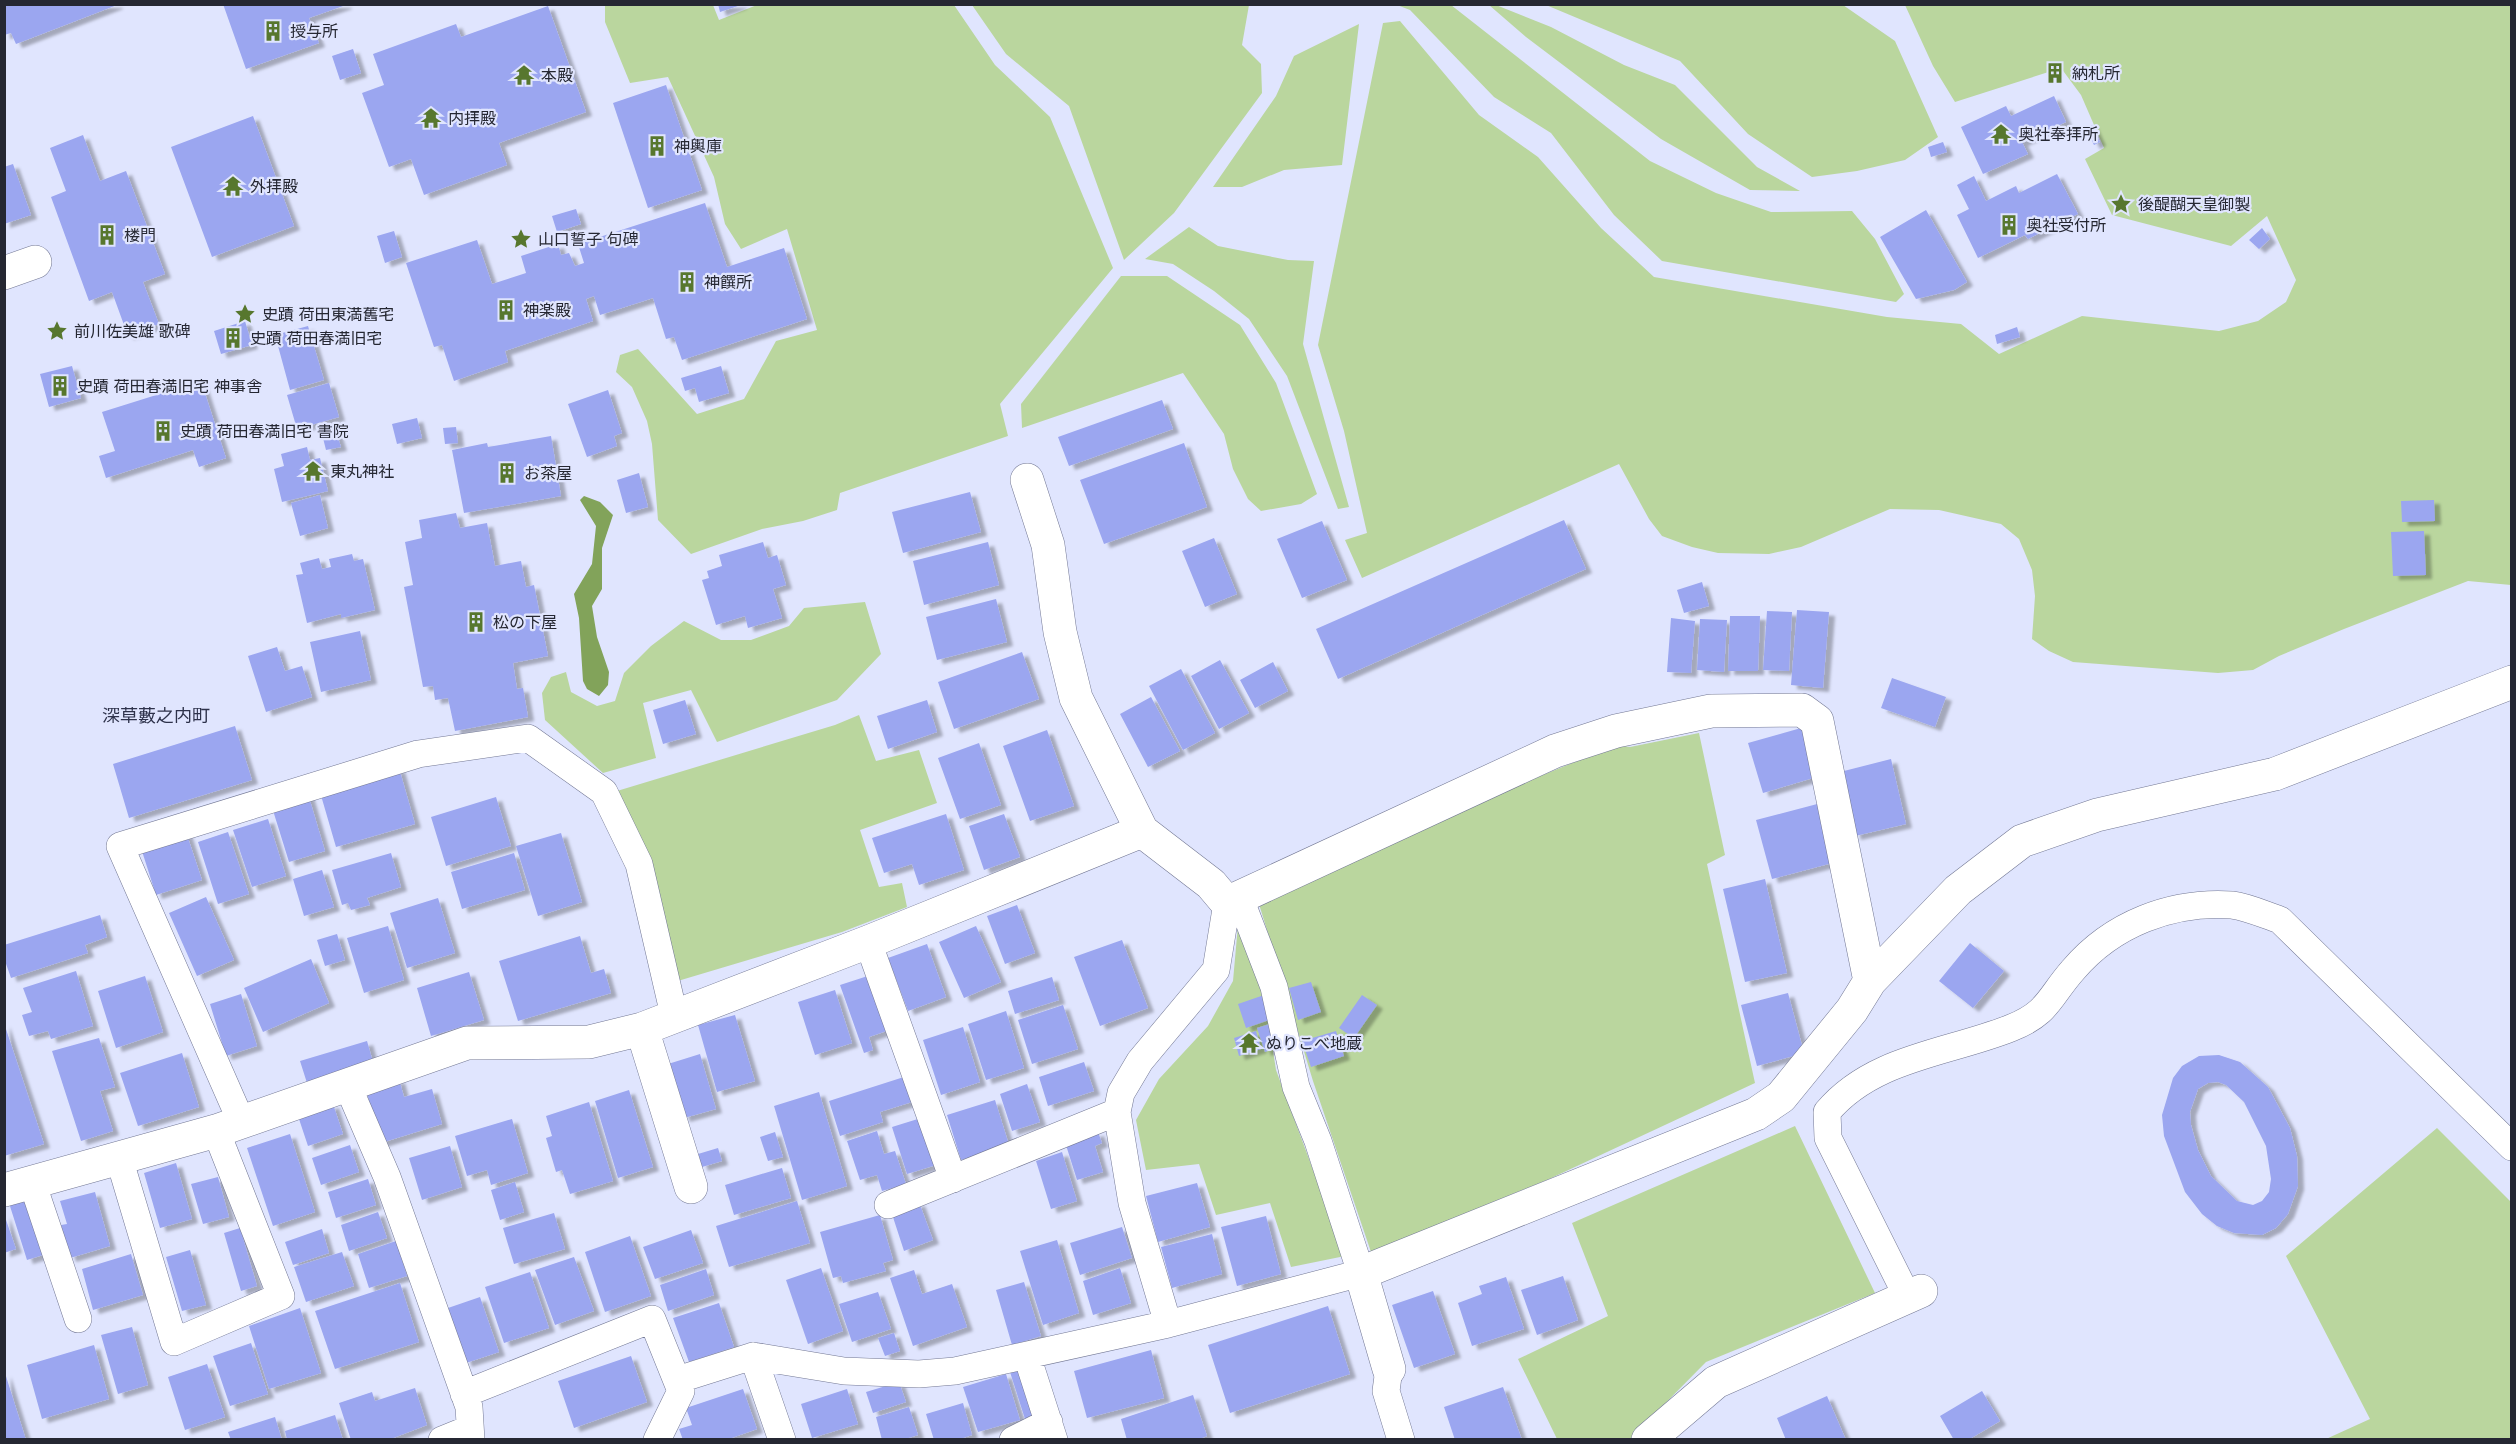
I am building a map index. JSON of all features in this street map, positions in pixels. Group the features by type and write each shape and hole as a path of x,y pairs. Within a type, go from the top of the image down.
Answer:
{"street":[{"path":"1027,480 1048,545 1060,632 1076,698 1142,831 1233,900 1554,751 1616,731 1711,711 1802,710 1817,721 1870,981"},
{"path":"1389,1369 1361,1273 1756,1114 1781,1097 1852,1010 1870,981 1958,890 2022,842 2097,815 2274,774 2511,682"},
{"path":"18,1186 228,1126 467,1043 589,1041 642,1029 868,942 1142,831"},
{"path":"642,1029 691,1187"},
{"path":"1648,1440 1716,1382 1914,1293"}],"lane":[{"path":"119,1158 174,1342 281,1296 228,1126 120,846 418,754 528,738 604,792 639,864 674,1015"},
{"path":"1168,1324 1132,1203 1118,1112 1121,1093 1140,1061 1215,970 1233,900"},
{"path":"677,1380 753,1356 843,1371 919,1374 955,1371 1168,1324 1361,1273 1318,1141 1296,1087 1274,987 1233,900"},
{"path":"1914,1293 1828,1138 1827,1112 1844,1092 1913,1057 2012,1028 2045,1010 2072,971 2101,941 2137,921 2183,908 2233,905 2280,920 2511,1147"},
{"path":"868,942 953,1179"},
{"path":"347,1084 387,1177 469,1407 470,1434 442,1440"},
{"path":"888,1205 1118,1112"},
{"path":"18,1186 78,1319"},
{"path":"464,1394 652,1319 681,1391 657,1440"},
{"path":"753,1356 782,1440"},
{"path":"1013,1440 1052,1431 1027,1356"},
{"path":"1389,1369 1386,1391 1401,1440"}],"shaded area":[{"path":"605,5 713,5 719,20 757,5 954,5 995,65 1050,117 1113,268 1000,404 1008,436 840,493 837,510 803,521 762,529 691,554 658,520 652,444 647,421 632,387 616,372 620,355 638,349 697,414 744,399 776,341 817,330 787,229 741,249 725,224 714,177 668,77 630,83 605,22"},
{"path":"972,5 1249,5 1242,45 1261,64 1262,93 1174,213 1124,260 1069,106 1006,54"},
{"path":"1397,5 1451,5 1650,161 1716,193 1771,212 1852,211 1875,239 1904,294 1896,302 1662,261 1614,215 1551,133 1494,97 1410,10"},
{"path":"1489,5 1496,5 1551,27 1624,65 1675,85 1757,167 1800,191 1750,190 1661,139 1526,37"},
{"path":"1546,5 1843,5 1895,41 1938,137 1905,160 1857,171 1812,177 1748,134 1680,61"},
{"path":"1905,5 2511,5 2511,585 2468,581 2344,629 2279,656 2253,670 2218,673 2073,662 2049,651 2032,639 2035,596 2032,570 2019,539 2001,524 1939,510 1890,509 1801,547 1769,554 1718,553 1692,547 1662,536 1649,519 1619,464 1362,578 1345,540 1367,533 1344,431 1318,345 1383,23 1400,21 1479,115 1538,157 1601,228 1654,277 1887,317 1961,324 1999,354 2082,316 2219,331 2258,321 2286,302 2296,280 2267,216 2231,246 2112,215 2085,159 2104,148 2081,95 2061,68 1955,102 1933,66"},
{"path":"1359,24 1342,165 1284,170 1242,187 1213,187 1276,96 1294,56"},
{"path":"1189,227 1218,246 1288,260 1314,261 1303,344 1349,507 1338,509 1287,376 1249,319 1214,291 1173,264 1145,259"},
{"path":"1121,276 1167,276 1240,325 1276,383 1317,494 1301,504 1261,511 1248,499 1233,469 1224,434 1183,373 1022,428 1021,404"},
{"path":"584,496 600,502 613,515 602,548 602,589 592,606 597,637 609,672 608,685 599,696 587,689 583,681 579,618 574,594 592,564 596,526 580,500"},
{"path":"865,602 881,654 837,700 717,742 691,690 643,703 656,758 603,773 545,720 542,693 551,677 566,672 571,692 597,706 615,701 624,673 651,646 684,621 721,640 751,640 789,626 804,608"},
{"path":"859,715 876,761 919,750 937,803 860,830 879,887 902,883 907,907 842,932 661,986 617,791 835,725"},
{"path":"1699,733 1725,855 1707,864 1755,1083 1547,1180 1371,1252 1313,1081 1259,904 1538,777 1616,745 1630,747"},
{"path":"1238,925 1262,980 1276,1070 1345,1256 1291,1267 1270,1203 1216,1215 1199,1164 1146,1170 1136,1120 1159,1079 1208,1026 1233,981"},
{"path":"1795,1126 1875,1293 1706,1362 1630,1439 1557,1439 1518,1359 1608,1316 1572,1223"},
{"path":"2437,1128 2511,1202 2511,1439 2326,1439 2370,1419 2286,1256"}],"building":[{"path":"4,4 117,5 16,44 11,33 4,35"},
{"name":"授与所","path":"223,4 346,5 309,18 319,43 246,69"},
{"path":"718,4 741,4 741,5 720,12"},
{"path":"548,6 586,112 499,143 507,165 424,195 411,159 389,167 362,93 384,85 373,54 456,24 461,37"},
{"path":"353,49 361,73 340,80 332,56"},
{"name":"神輿庫","path":"666,85 702,190 648,208 613,103"},
{"name":"奥社奉拝所","path":"2054,96 2066,122 2022,142 2028,154 1983,174 1961,127 2006,106 2011,116"},
{"name":"外拝殿","path":"253,116 294,226 212,257 171,147"},
{"path":"2092,125 2100,142 2094,145 2086,128"},
{"name":"楼門","path":"83,135 100,181 126,171 165,274 143,282 159,324 128,336 112,292 89,301 51,197 66,191 50,148"},
{"path":"1943,142 1947,152 1931,157 1928,147"},
{"path":"13,164 31,215 4,224 4,167"},
{"name":"奥社受付所","path":"2057,174 2078,214 2028,239 2025,235 1978,258 1957,215 1969,209 1957,185 1974,176 1986,201 2016,186 2019,193"},
{"path":"705,203 727,267 784,248 807,319 682,360 674,337 666,339 653,298 600,315 594,296 586,299 593,321 505,351 508,362 454,381 442,345 434,347 406,263 477,240 492,284 526,273 521,256 558,244 561,255 569,253 575,266 584,263 578,244"},
{"path":"576,209 581,224 557,232 552,216"},
{"path":"1926,210 1967,282 1954,290 1916,299 1880,237"},
{"path":"2262,228 2270,239 2259,249 2249,240"},
{"path":"394,231 402,257 385,263 377,236"},
{"name":"史蹟 荷田春満旧宅","path":"245,321 252,345 221,354 214,331"},
{"path":"308,326 324,380 290,390 275,335"},
{"path":"2017,327 2020,337 1997,344 1995,335"},
{"name":"史蹟 荷田春満旧宅 神事舎","path":"72,366 81,398 49,407 40,374"},
{"path":"721,366 729,393 699,402 695,388 685,391 681,378"},
{"name":"史蹟 荷田春満旧宅 書院","path":"201,381 226,458 199,467 193,450 106,478 99,456 115,451 102,412"},
{"path":"329,383 339,417 297,429 287,395"},
{"path":"608,390 622,433 614,436 617,446 587,457 568,404"},
{"path":"1162,400 1173,429 1069,466 1058,437"},
{"path":"417,418 422,438 397,444 392,424"},
{"path":"329,424 331,430 335,428 341,447 326,450 320,426"},
{"path":"456,427 458,443 445,444 443,428"},
{"name":"お茶屋","path":"551,436 561,496 464,513 452,450 487,443 488,447"},
{"path":"1184,443 1207,507 1104,544 1080,480"},
{"path":"307,447 310,460 320,458 328,491 282,502 274,469 284,466 281,454"},
{"path":"639,473 648,507 626,513 617,480"},
{"path":"970,492 981,532 903,553 892,512"},
{"path":"320,495 328,528 300,536 291,503"},
{"path":"2434,500 2435,521 2402,522 2401,501"},
{"name":"松の下屋","path":"456,513 460,528 487,523 495,566 521,561 526,587 534,585 548,656 513,663 517,689 523,688 528,717 455,731 448,698 435,700 433,686 423,687 404,587 413,585 405,542 422,538 419,520"},
{"path":"1564,520 1586,569 1338,679 1316,629"},
{"path":"1322,521 1347,580 1302,598 1277,539"},
{"path":"2424,531 2426,575 2393,576 2391,532"},
{"path":"1214,538 1237,594 1205,607 1182,551"},
{"path":"763,542 768,558 777,555 786,585 773,589 782,618 748,628 745,616 716,625 702,580 709,578 707,571 722,566 719,555"},
{"path":"988,542 999,585 924,605 913,561"},
{"path":"352,554 354,561 363,559 375,610 341,618 341,614 307,623 296,575 303,574 300,563 319,558 322,569 331,567 329,559"},
{"path":"1702,582 1709,606 1684,613 1677,590"},
{"path":"996,599 1007,642 937,660 926,617"},
{"path":"1797,610 1829,612 1823,688 1791,685"},
{"path":"1767,611 1792,612 1789,671 1763,670"},
{"path":"1730,616 1760,616 1758,671 1728,671"},
{"path":"1671,618 1695,621 1691,673 1667,672"},
{"path":"1700,619 1727,620 1724,672 1697,670"},
{"path":"360,631 371,680 321,692 310,642"},
{"path":"277,647 285,671 302,666 312,697 266,712 248,656"},
{"path":"1022,652 1039,699 954,729 938,682"},
{"path":"1220,660 1249,713 1219,729 1191,676"},
{"path":"1273,662 1288,691 1255,708 1240,680"},
{"path":"1181,669 1215,733 1183,750 1149,686"},
{"path":"1892,678 1946,697 1935,727 1881,708"},
{"path":"1151,697 1180,751 1148,767 1120,714"},
{"path":"685,700 696,734 663,744 653,710"},
{"path":"927,700 937,732 888,749 877,716"},
{"path":"235,726 252,780 129,818 113,764"},
{"path":"1808,726 1823,775 1763,793 1748,743"},
{"path":"1047,730 1074,806 1030,821 1003,746"},
{"path":"979,743 1001,805 960,819 938,758"},
{"path":"1891,759 1906,824 1855,836 1840,772"},
{"path":"399,768 415,824 336,847 320,792"},
{"path":"308,794 325,851 289,862 271,804"},
{"path":"496,797 511,846 446,866 431,817"},
{"path":"1821,803 1836,862 1772,879 1756,820"},
{"path":"946,814 964,870 919,885 912,864 884,873 872,838"},
{"path":"1004,814 1020,857 984,870 969,826"},
{"path":"268,819 286,876 252,887 233,830"},
{"path":"186,832 202,880 156,895 141,848"},
{"path":"228,832 249,894 218,904 198,842"},
{"path":"561,833 582,902 538,916 516,846"},
{"path":"391,853 401,887 367,898 370,905 351,910 348,903 342,905 332,870"},
{"path":"514,853 525,890 462,909 451,872"},
{"path":"322,870 334,907 304,916 293,879"},
{"path":"1765,879 1787,973 1745,982 1723,889"},
{"path":"206,897 234,960 197,976 169,913"},
{"path":"438,898 455,953 407,968 390,913"},
{"path":"1017,905 1035,953 1005,964 987,916"},
{"path":"100,915 107,937 85,945 88,953 11,978 4,958 4,945"},
{"path":"388,926 404,980 364,993 347,938"},
{"path":"976,926 1001,982 964,998 939,942"},
{"path":"337,934 345,960 325,966 317,940"},
{"path":"580,936 591,973 604,969 611,993 518,1021 499,961"},
{"path":"1122,940 1148,1008 1100,1026 1074,957"},
{"path":"1970,943 2004,971 1973,1008 1939,981"},
{"path":"927,944 946,997 908,1011 888,958"},
{"path":"311,959 329,1003 263,1032 244,988"},
{"path":"76,971 93,1026 51,1039 48,1031 29,1036 22,1015 32,1012 23,988"},
{"path":"469,972 484,1020 431,1036 417,988"},
{"path":"877,973 895,1028 869,1037 873,1050 864,1053 840,985"},
{"path":"145,976 163,1032 116,1048 98,991"},
{"path":"1052,977 1059,1000 1015,1014 1008,991"},
{"path":"1311,982 1321,1012 1298,1020 1289,988"},
{"path":"835,990 852,1043 815,1055 798,1002"},
{"path":"1788,993 1804,1053 1757,1066 1741,1005"},
{"path":"241,994 257,1046 226,1056 210,1004"},
{"path":"1267,994 1275,1018 1246,1028 1238,1004"},
{"path":"1362,995 1377,1005 1354,1038 1339,1028"},
{"path":"1063,1005 1078,1049 1032,1064 1018,1020"},
{"path":"1006,1011 1024,1068 986,1080 968,1024"},
{"path":"735,1015 755,1081 717,1092 698,1025"},
{"path":"4,1023 44,1144 4,1156"},
{"path":"1273,1023 1280,1047 1265,1052 1257,1028"},
{"path":"963,1027 980,1082 941,1095 923,1040"},
{"path":"1256,1031 1261,1049 1239,1056 1234,1038"},
{"path":"1336,1031 1344,1056 1311,1067 1302,1041"},
{"path":"99,1038 115,1087 100,1091 113,1131 81,1141 52,1051"},
{"path":"367,1041 373,1062 307,1083 300,1061"},
{"path":"182,1053 199,1107 138,1126 120,1073"},
{"path":"700,1054 716,1109 684,1118 668,1064"},
{"path":"2219,1055 2240,1062 2268,1087 2290,1128 2297,1156 2298,1186 2288,1214 2276,1228 2262,1235 2234,1233 2217,1226 2202,1214 2185,1192 2164,1136 2162,1115 2173,1078 2182,1066 2199,1056","holes":["2218,1082 2226,1085 2244,1102 2266,1146 2271,1179 2269,1192 2262,1201 2253,1205 2237,1201 2211,1176 2198,1150 2191,1125 2190,1112 2198,1089 2208,1083"]},
{"path":"1084,1062 1094,1091 1048,1106 1039,1077"},
{"path":"907,1076 915,1101 880,1112 883,1122 840,1136 829,1101"},
{"path":"399,1079 404,1097 432,1089 442,1124 381,1143 366,1090"},
{"path":"1027,1084 1040,1122 1012,1131 1000,1094"},
{"path":"629,1090 653,1167 618,1178 595,1101"},
{"path":"819,1092 847,1186 802,1200 774,1106"},
{"path":"995,1100 1009,1145 961,1160 947,1115"},
{"path":"589,1102 613,1181 570,1194 562,1170 556,1172 546,1138 552,1136 546,1116"},
{"path":"333,1104 343,1134 308,1146 298,1116"},
{"path":"921,1118 936,1165 907,1174 892,1127"},
{"path":"512,1119 528,1173 491,1185 487,1170 467,1176 455,1136"},
{"path":"877,1131 884,1154 895,1151 906,1184 882,1191 877,1175 860,1180 847,1141"},
{"path":"775,1132 783,1157 768,1161 760,1137"},
{"path":"1098,1132 1102,1143 1095,1146 1103,1172 1077,1180 1065,1142"},
{"path":"290,1134 315,1212 273,1226 247,1148"},
{"path":"350,1145 359,1172 321,1185 312,1158"},
{"path":"450,1146 462,1187 422,1200 409,1158"},
{"path":"718,1148 722,1161 702,1167 698,1154"},
{"path":"1062,1152 1077,1201 1051,1209 1036,1161"},
{"path":"176,1163 192,1219 160,1228 144,1173"},
{"path":"782,1168 791,1198 734,1215 725,1185"},
{"path":"218,1177 229,1217 203,1224 191,1184"},
{"path":"368,1179 376,1205 336,1218 328,1192"},
{"path":"515,1182 524,1212 500,1220 491,1190"},
{"path":"1197,1183 1210,1227 1158,1242 1146,1196"},
{"path":"95,1192 110,1246 70,1258 61,1225 67,1224 60,1201"},
{"path":"28,1197 46,1254 27,1260 9,1203"},
{"path":"797,1201 810,1243 729,1267 716,1226"},
{"path":"919,1202 933,1240 904,1251 891,1211"},
{"path":"378,1212 387,1238 349,1251 341,1225"},
{"path":"554,1213 565,1249 514,1264 503,1228"},
{"path":"4,1214 16,1249 4,1253"},
{"path":"880,1215 893,1260 883,1263 886,1271 843,1283 841,1276 833,1278 820,1232"},
{"path":"1266,1216 1281,1274 1237,1286 1221,1227"},
{"path":"1122,1227 1132,1258 1080,1275 1070,1243"},
{"path":"240,1228 257,1286 241,1291 224,1233"},
{"path":"322,1229 329,1253 293,1265 285,1242"},
{"path":"691,1230 703,1263 655,1279 643,1247"},
{"path":"1212,1234 1222,1274 1172,1288 1161,1247"},
{"path":"630,1236 651,1296 605,1312 585,1252"},
{"path":"1057,1240 1079,1313 1043,1325 1020,1251"},
{"path":"396,1241 407,1276 369,1288 358,1254"},
{"path":"190,1250 206,1305 182,1311 166,1257"},
{"path":"342,1252 354,1286 306,1302 294,1267"},
{"path":"131,1254 143,1295 93,1310 82,1269"},
{"path":"574,1257 594,1311 555,1325 535,1270"},
{"path":"821,1268 843,1331 808,1344 786,1280"},
{"path":"1120,1268 1131,1303 1093,1315 1083,1281"},
{"path":"706,1269 714,1295 668,1311 660,1285"},
{"path":"914,1270 922,1294 952,1284 967,1327 913,1346 890,1278"},
{"path":"530,1272 549,1328 504,1343 485,1287"},
{"path":"1563,1276 1578,1320 1537,1335 1521,1290"},
{"path":"1506,1277 1524,1329 1472,1346 1458,1303 1482,1294 1479,1286"},
{"path":"1024,1282 1041,1336 1012,1345 996,1290"},
{"path":"400,1283 419,1342 335,1369 315,1311"},
{"path":"1433,1291 1455,1354 1414,1368 1392,1305"},
{"path":"878,1292 891,1329 852,1342 839,1304"},
{"path":"480,1297 499,1352 466,1363 448,1308"},
{"path":"719,1303 734,1347 689,1362 673,1318"},
{"path":"1328,1306 1350,1374 1230,1413 1208,1345"},
{"path":"300,1308 321,1373 269,1389 249,1326"},
{"path":"132,1327 148,1385 118,1394 101,1335"},
{"path":"894,1333 900,1351 885,1356 878,1338"},
{"path":"251,1343 268,1394 230,1406 213,1356"},
{"path":"94,1345 109,1399 42,1419 27,1365"},
{"path":"1151,1350 1164,1398 1087,1418 1074,1371"},
{"path":"631,1356 647,1402 574,1428 558,1381"},
{"path":"207,1364 225,1417 185,1430 168,1377"},
{"path":"1026,1367 1041,1414 1025,1419 1010,1372"},
{"path":"5,1373 26,1440 4,1440"},
{"path":"1006,1374 1020,1420 978,1432 963,1387"},
{"path":"899,1382 906,1402 873,1413 866,1392"},
{"path":"1503,1387 1522,1440 1455,1440 1444,1407"},
{"path":"415,1388 427,1425 388,1440 351,1440 339,1403 372,1392 375,1401"},
{"path":"743,1389 757,1429 726,1440 683,1440 679,1429 692,1425 686,1408"},
{"path":"847,1389 858,1424 812,1438 801,1404"},
{"path":"1982,1391 2000,1421 1968,1440 1954,1440 1940,1416"},
{"path":"1193,1395 1207,1436 1197,1440 1127,1440 1121,1419"},
{"path":"1827,1396 1846,1440 1786,1440 1777,1418"},
{"path":"963,1403 972,1435 957,1440 934,1440 926,1414"},
{"path":"909,1407 918,1435 902,1440 882,1440 876,1417"},
{"path":"335,1415 343,1440 287,1440 285,1431"},
{"path":"275,1417 282,1440 231,1440 228,1432"}],"place":[{"name":"授与所","path":"273,31"},
{"name":"納札所","path":"2055,73"},
{"name":"本殿","path":"524,75"},
{"name":"内拝殿","path":"431,118"},
{"name":"奥社奉拝所","path":"2001,134"},
{"name":"神輿庫","path":"657,146"},
{"name":"外拝殿","path":"233,186"},
{"name":"後醍醐天皇御製","path":"2121,204"},
{"name":"奥社受付所","path":"2009,225"},
{"name":"楼門","path":"107,235"},
{"name":"山口誓子 句碑","path":"521,239"},
{"name":"神饌所","path":"687,282"},
{"name":"神楽殿","path":"506,310"},
{"name":"史蹟 荷田東満舊宅","path":"245,314"},
{"name":"前川佐美雄 歌碑","path":"57,331"},
{"name":"史蹟 荷田春満旧宅","path":"233,338"},
{"name":"史蹟 荷田春満旧宅 神事舎","path":"60,386"},
{"name":"史蹟 荷田春満旧宅 書院","path":"163,431"},
{"name":"東丸神社","path":"313,471"},
{"name":"お茶屋","path":"507,473"},
{"name":"松の下屋","path":"476,622"},
{"name":"ぬりこべ地蔵","path":"1249,1043"}],"district":[{"name":"深草藪之内町","path":"156,716"}]}
